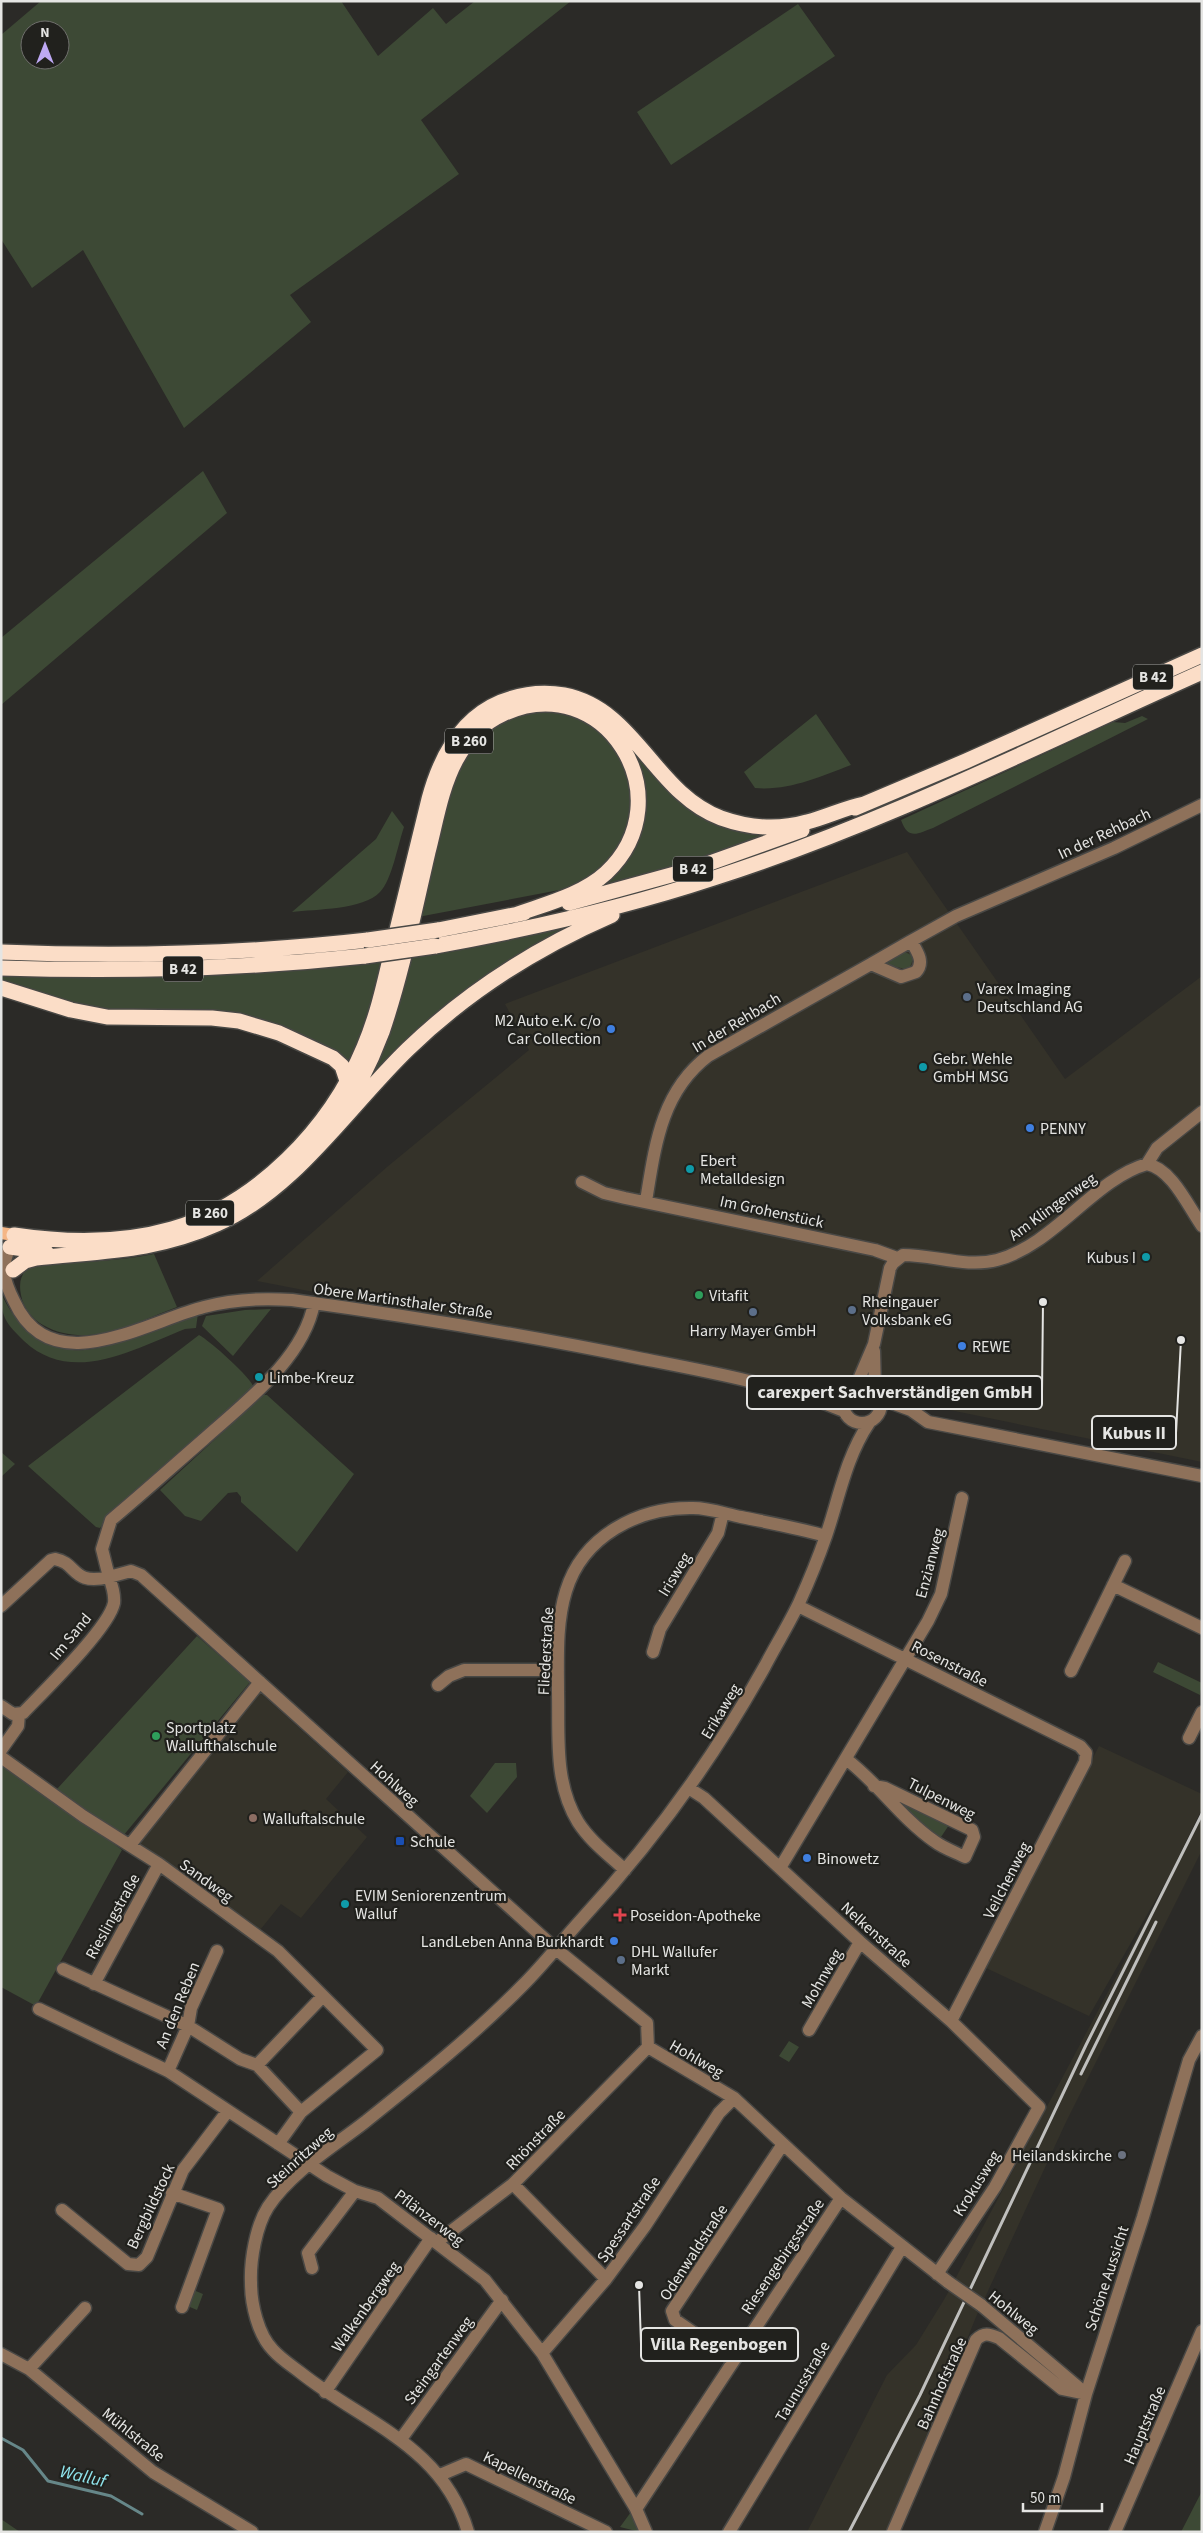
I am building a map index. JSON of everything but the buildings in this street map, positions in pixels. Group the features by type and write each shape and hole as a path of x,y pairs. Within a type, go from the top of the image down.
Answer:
{"highway":[{"name":"B 42","path":"1,952 73,955 178,955 268,950 368,940 438,930 515,915 604,894 693,869 779,838 897,791 1202,655"},
{"name":"B 42","path":"1,968 180,970 269,965 365,956 435,946 554,922 662,894 768,860 909,803 1202,672"},
{"name":"B 260","path":"8,1242 119,1239 172,1229 198,1219 246,1192 286,1159 320,1122 347,1081 364,1048 380,1003 429,799 438,770 459,734 477,716 498,703 522,695 546,693 570,696 593,705 622,726 666,780 685,798 707,811 731,821 757,826 783,826 808,822 847,807 864,804"},
{"name":"B 260","path":"8,1242 95,1254 158,1244 219,1224 252,1204 277,1185 330,1132 360,1081 382,1031 397,980 444,790 456,760 476,733 503,714 535,705 568,708 597,721 614,735 625,750 633,768 638,788 639,806 635,826 620,858 597,880 558,900 515,915"},
{"path":"330,1132 406,1051 442,1018 484,986 528,958 574,933 662,894"},
{"path":"1,988 71,1010 107,1017 212,1018 253,1024 279,1033 333,1058 342,1066 347,1081"},
{"path":"6,1271 25,1261 36,1258 95,1254"}],"street":[{"name":"In der Rehbach","path":"646,1201 661,1123 675,1090 696,1064 956,916 1114,848 1202,805"},
{"path":"871,964 902,977 916,972 920,965 920,958 911,941"},
{"path":"1202,1112 1157,1148 1147,1164 1160,1169 1168,1177 1202,1226"},
{"name":"Am Klingenweg","path":"897,1258 908,1255 985,1263 1008,1256 1021,1251 1049,1232 1134,1168 1147,1164"},
{"name":"Im Grohenstück","path":"582,1182 604,1193 875,1250 897,1258"},
{"name":"Obere Martinsthaler Straße","path":"8,1242 6,1271 11,1294 19,1312 33,1328 62,1342 76,1344 99,1342 203,1307 224,1302 266,1299 314,1303 546,1339 670,1364 812,1398 846,1415"},
{"path":"874,1344 878,1416 869,1422 858,1423 846,1415 843,1402 874,1344 890,1268 897,1258"},
{"name":"Im Sand","path":"1,1750 18,1726 19,1714 94,1636 114,1603 113,1588 102,1549 111,1520 262,1387 302,1337 308,1326 314,1303"},
{"path":"851,1390 866,1385 878,1394 912,1410 928,1422 1202,1476"},
{"name":"Obere Martinsthaler Straße","path":"812,1398 851,1390"},
{"name":"Erikaweg","path":"846,1415 852,1454"},
{"name":"Erikaweg","path":"556,1949 608,1893 690,1788 737,1716 798,1606 826,1536 852,1454 869,1422"},
{"name":"Enzianweg","path":"905,1658 928,1623 941,1594 962,1498"},
{"name":"Fliederstraße","path":"626,1870 596,1843 578,1822 565,1792 561,1775 558,1670 560,1619 567,1589 580,1564 600,1539 624,1523 659,1511 695,1508 826,1536"},
{"name":"Irisweg","path":"653,1652 660,1629 718,1533 723,1513"},
{"path":"1,1606 51,1560 55,1559 86,1578 97,1580 109,1577"},
{"path":"1071,1671 1125,1561"},
{"name":"Hohlweg","path":"109,1577 125,1572 137,1573 556,1949 647,2023 648,2047 734,2098 841,2198 937,2274 989,2310 1086,2394"},
{"path":"1113,1586 1202,1628"},
{"name":"Rosenstraße","path":"798,1606 1080,1746 1086,1753"},
{"path":"780,1868 905,1658"},
{"path":"438,1685 449,1676 464,1670 558,1670"},
{"path":"130,1845 260,1682"},
{"path":"1,1706 13,1714 19,1714"},
{"path":"1189,1738 1202,1712"},
{"name":"Veilchenweg","path":"951,2020 1085,1762 1086,1753"},
{"name":"Sandweg","path":"1,1758 83,1816 158,1864 278,1951 377,2050 301,2112"},
{"name":"Tulpenweg","path":"846,1759 874,1786 934,1842 965,1857 974,1836 972,1830 885,1788 874,1786"},
{"name":"Nelkenstraße","path":"690,1788 704,1798 860,1942 951,2020 1039,2107"},
{"name":"Rieslingstraße","path":"94,1984 158,1864"},
{"name":"Mohnweg","path":"809,2030 860,1942"},
{"name":"Steinritzweg","path":"468,2532 458,2506 440,2475 401,2438 325,2392 272,2350 255,2312 250,2282 256,2239 267,2208 290,2182 470,2036 523,1985 556,1949"},
{"name":"An den Reben","path":"168,2071 188,2026 191,2008 217,1951"},
{"name":"Rieslingstraße","path":"63,1969 188,2026 240,2059 257,2065"},
{"path":"278,2144 301,2112 257,2065 324,1996"},
{"name":"Pflänzerweg","path":"39,2010 168,2071 227,2112 355,2191 378,2198 485,2280 542,2353 636,2509 646,2532"},
{"name":"Schöne Aussicht","path":"1045,2532 1067,2468 1086,2394 1143,2217 1189,2060 1202,2036"},
{"name":"Rhönstraße","path":"434,2240 513,2184 648,2047"},
{"name":"Spessartstraße","path":"542,2353 606,2279 645,2226 719,2113 734,2098"},
{"name":"Krokusweg","path":"937,2274 995,2187 1039,2107"},
{"name":"Bergbildstock","path":"62,2210 128,2264 138,2265 147,2257 172,2193 192,2157 227,2112"},
{"name":"Odenwaldstraße","path":"733,2360 675,2320 672,2311 783,2144"},
{"path":"513,2184 606,2279"},
{"path":"312,2268 308,2252 355,2191"},
{"path":"172,2193 218,2209 182,2307"},
{"name":"Riesengebirgsstraße","path":"636,2509 841,2198"},
{"name":"Walkenbergweg","path":"325,2392 434,2240"},
{"name":"Taunusstraße","path":"729,2532 902,2247"},
{"name":"Steingartenweg","path":"401,2438 502,2300"},
{"path":"29,2369 85,2308"},
{"name":"Hauptstraße","path":"1115,2532 1202,2331"},
{"name":"Bahnhofstraße","path":"893,2532 976,2340 981,2335 988,2333 999,2338 1062,2389 1086,2394"},
{"name":"Mühlstraße","path":"1,2354 29,2369 153,2472 252,2532"},
{"name":"Kapellenstraße","path":"440,2475 466,2464 606,2532"}],"shaded area":[{"path":"907,852 1065,1079 1202,976 1202,1462 916,1403 889,1378 854,1372 841,1387 831,1392 257,1281 387,1167 529,1050 505,1004"},
{"name":"Walluftalschule","path":"257,1690 348,1772 326,1799 367,1837 301,1918 281,1904 260,1930 137,1848"},
{"path":"1099,1746 1202,1794 1202,1809 1176,1862 1202,1812 1202,1850 1066,2122 976,2317 889,2532 807,2532 887,2375 916,2345 945,2298 1175,1866 1089,2016 986,1968"}],"green space":[{"path":"41,1 341,1 378,56 433,8 446,24 475,1 571,1 421,120 459,174 290,295 311,322 184,428 83,250 32,288 1,239 1,35"},
{"path":"798,4 835,56 671,165 637,112"},
{"path":"203,471 227,513 1,705 1,638"},
{"path":"562,709 597,725 629,765 634,816 610,863 575,887 418,917 450,784 475,738 513,714"},
{"path":"816,714 851,765 792,785 755,788 744,772"},
{"path":"1142,716 1148,719 933,828 914,834 910,833 901,820 1113,722 1125,723"},
{"path":"630,747 687,803 781,830 681,864 593,888 613,872 641,774"},
{"path":"392,811 404,827 391,871 380,892 372,898 351,905 292,912 376,839"},
{"path":"594,916 543,945 361,1089 407,964 415,954"},
{"path":"903,951 911,955 913,959 910,967 905,969 884,964 884,961"},
{"path":"388,961 349,1068 294,1034 92,1009 1,982 1,973"},
{"path":"154,1254 177,1307 127,1326 93,1335 76,1335 60,1332 43,1325 35,1319 26,1308 22,1299 20,1285 22,1276 26,1269 34,1263 94,1262"},
{"path":"1,1292 11,1311 25,1328 50,1343 73,1350 87,1350 119,1343 198,1313 196,1328 185,1329 145,1346 103,1359 83,1362 62,1361 43,1354 24,1341 13,1329 6,1320 2,1308"},
{"path":"271,1309 233,1356 202,1326 206,1316 245,1310"},
{"path":"199,1335 238,1368 254,1388 106,1520 100,1528 96,1527 28,1466"},
{"path":"263,1395 267,1395 354,1474 297,1552 241,1502 241,1497 237,1492 228,1493 201,1521 185,1516 160,1490"},
{"path":"1,1452 15,1464 1,1477"},
{"name":"Sportplatz Wallufthalschule","path":"197,1636 250,1682 123,1836 57,1789"},
{"path":"1158,1662 1202,1683 1200,1695 1153,1672"},
{"path":"1,1761 122,1850 36,2006 1,1987"},
{"path":"495,1763 516,1763 517,1777 487,1813 470,1796"},
{"path":"884,1791 951,1822 939,1840"},
{"path":"789,2041 799,2047 789,2062 779,2056"},
{"path":"191,2289 203,2294 197,2310 185,2305"},
{"path":"1202,2491 1202,2532 1181,2532"},
{"path":"631,2512 642,2529 640,2532 620,2527"},
{"path":"1,2519 20,2532 1,2532"}],"waterway":[{"name":"Walluf","path":"1,2438 23,2450 48,2481 111,2496 142,2514"}],"railway":[{"path":"849,2532 920,2395 1086,2045 1202,1814"},
{"path":"1081,2074 1156,1922"}],"place":[{"name":"Varex Imaging Deutschland AG","path":"967,997"},
{"name":"M2 Auto e.K. c/o Car Collection","path":"611,1029"},
{"name":"Gebr. Wehle GmbH MSG","path":"923,1067"},
{"name":"PENNY","path":"1030,1128"},
{"name":"Ebert Metalldesign","path":"690,1169"},
{"name":"Kubus I","path":"1146,1257"},
{"name":"Vitafit","path":"699,1295"},
{"name":"carexpert Sachverständigen GmbH","path":"1043,1302"},
{"name":"Rheingauer Volksbank eG","path":"852,1310"},
{"name":"Harry Mayer GmbH","path":"753,1312"},
{"name":"Kubus II","path":"1181,1340"},
{"name":"REWE","path":"962,1346"},
{"name":"Limbe-Kreuz","path":"259,1377"},
{"name":"Sportplatz Wallufthalschule","path":"156,1736"},
{"name":"Walluftalschule","path":"253,1818"},
{"name":"Schule","path":"400,1841"},
{"name":"Binowetz","path":"807,1858"},
{"name":"EVIM Seniorenzentrum Walluf","path":"345,1904"},
{"name":"Poseidon-Apotheke","path":"620,1915"},
{"name":"LandLeben Anna Burkhardt","path":"614,1941"},
{"name":"DHL Wallufer Markt","path":"621,1960"},
{"name":"Heilandskirche","path":"1122,2155"},
{"name":"Villa Regenbogen","path":"639,2285"}]}
